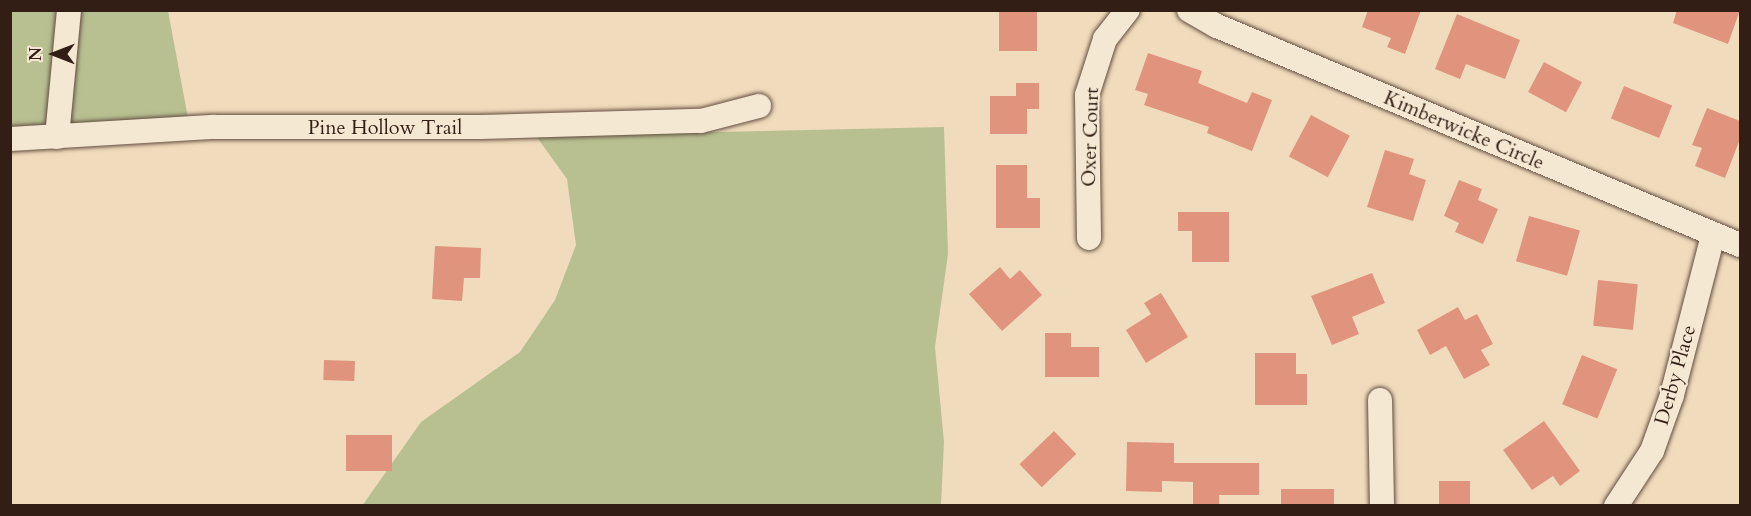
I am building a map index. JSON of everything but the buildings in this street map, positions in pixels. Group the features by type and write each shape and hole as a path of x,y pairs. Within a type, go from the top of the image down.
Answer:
{"street":[{"path":"57,137 69,10"},
{"name":"Oxer Court","path":"1089,238 1088,95 1105,39 1128,10"},
{"name":"Kimberwicke Circle","path":"1189,10 1216,26 1740,245"},
{"name":"Pine Hollow Trail","path":"10,139 215,127 480,127 701,121 759,106"},
{"name":"Derby Place","path":"1616,506 1652,451 1672,395 1713,235"},
{"path":"1380,400 1382,506"}],"green space":[{"path":"10,11 57,11 47,127 11,129"},
{"path":"81,11 168,11 188,118 70,125"},
{"path":"944,127 948,254 935,347 944,442 941,505 362,506 421,422 520,352 555,300 576,245 567,179 536,136"}]}
